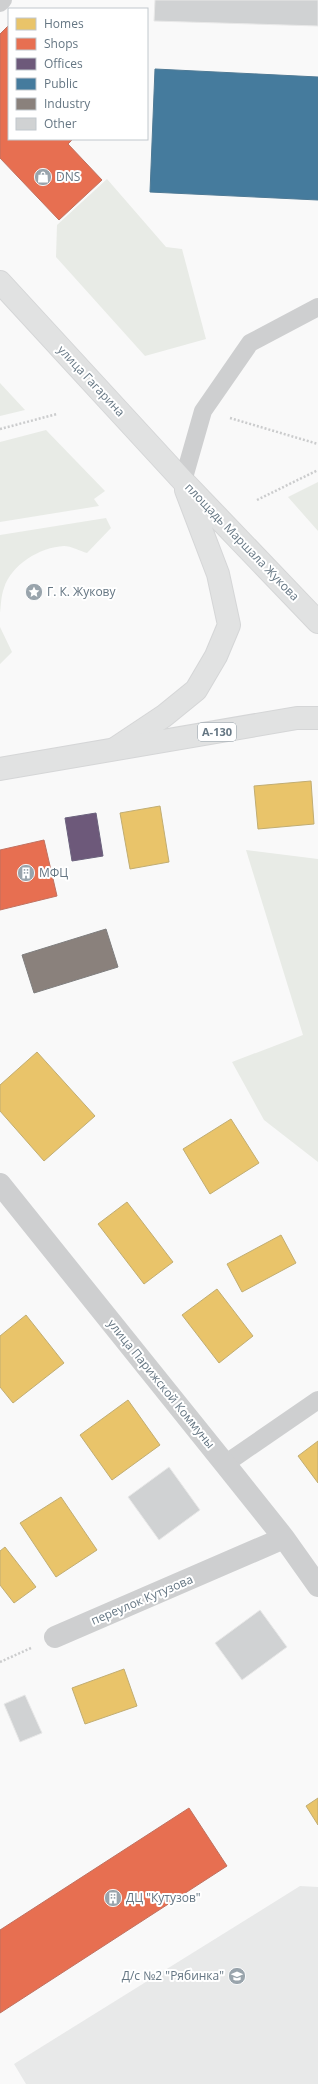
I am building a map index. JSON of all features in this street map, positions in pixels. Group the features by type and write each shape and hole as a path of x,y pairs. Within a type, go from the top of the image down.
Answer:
{"main road":[{"name":"улица Гагарина","path":"0,282 183,481"},
{"name":"площадь Маршала Жукова","path":"183,481 318,622"},
{"name":"площадь Маршала Жукова","path":"116,748 164,716 196,690 216,656 229,625 218,574 183,481"},
{"name":"А-130","path":"0,769 297,718 318,718"}],"street":[{"name":"улица Парижской Коммуны","path":"0,1184 284,1538 318,1586"},
{"name":"переулок Кутузова","path":"55,1637 284,1538"}],"lane":[{"path":"0,3 3,0"},
{"path":"183,481 203,411 250,343 318,307"},
{"path":"225,1464 318,1400"}],"path":[{"path":"203,411 318,444"},
{"path":"0,429 57,414"},
{"path":"257,500 318,470"},
{"path":"0,1662 55,1637"}],"shaded area":[{"path":"107,179 166,247 182,249 206,339 145,356 56,257 57,225"},
{"path":"0,383 25,410 0,416"},
{"path":"46,430 105,491 94,499 99,506 0,522 0,442"},
{"path":"318,482 318,531 288,497"},
{"path":"106,518 111,528 87,553 67,546 55,547 36,554 20,565 13,572 4,588 0,613 0,535"},
{"path":"0,627 12,652 0,664"},
{"path":"246,850 318,859 318,1162 264,1120 232,1062 303,1035"},
{"name":"Д/с №2 \"Рябинка\"","path":"300,1886 318,1887 318,2084 26,2084 14,2064"}],"building: Homes":[{"path":"311,781 314,824 258,829 254,786"},
{"path":"160,806 169,862 130,869 120,813"},
{"path":"37,1052 95,1116 44,1161 0,1111 0,1085"},
{"path":"231,1119 259,1163 210,1194 183,1149"},
{"path":"127,1202 173,1262 144,1284 98,1224"},
{"path":"281,1235 296,1263 242,1292 227,1264"},
{"path":"217,1289 253,1336 219,1363 182,1315"},
{"path":"26,1315 64,1363 13,1403 0,1387 0,1336"},
{"path":"128,1400 160,1445 112,1480 80,1435"},
{"path":"318,1441 318,1483 298,1456"},
{"path":"61,1497 97,1550 56,1577 20,1523"},
{"path":"5,1547 36,1587 14,1603 0,1585 0,1551"},
{"path":"124,1669 137,1706 85,1724 72,1688"},
{"path":"318,1798 318,1825 306,1806"}],"building: Shops":[{"path":"8,26 8,140 72,140 68,144 102,180 59,220 0,158 0,34"},
{"name":"МФЦ","path":"44,840 57,896 0,910 0,850"},
{"name":"ДЦ \"Кутузов\"","path":"189,1808 227,1866 0,2013 0,1930"}],"building: Offices":[{"path":"96,813 103,856 72,861 65,818"}],"building: Public":[{"path":"155,69 318,77 318,200 150,192"}],"building: Industry":[{"path":"106,929 118,967 34,993 22,955"}],"building: Other":[{"path":"155,0 318,0 318,26 154,21"},
{"path":"169,1467 200,1510 159,1540 128,1497"},
{"path":"260,1610 287,1647 242,1680 215,1643"},
{"path":"25,1695 42,1733 20,1742 4,1704"}],"place":[{"name":"DNS","path":"43,177"},
{"name":"Г. К. Жукову","path":"34,592"},
{"name":"МФЦ","path":"26,873"},
{"name":"ДЦ \"Кутузов\"","path":"113,1898"},
{"name":"Д/с №2 \"Рябинка\"","path":"237,1976"}]}
